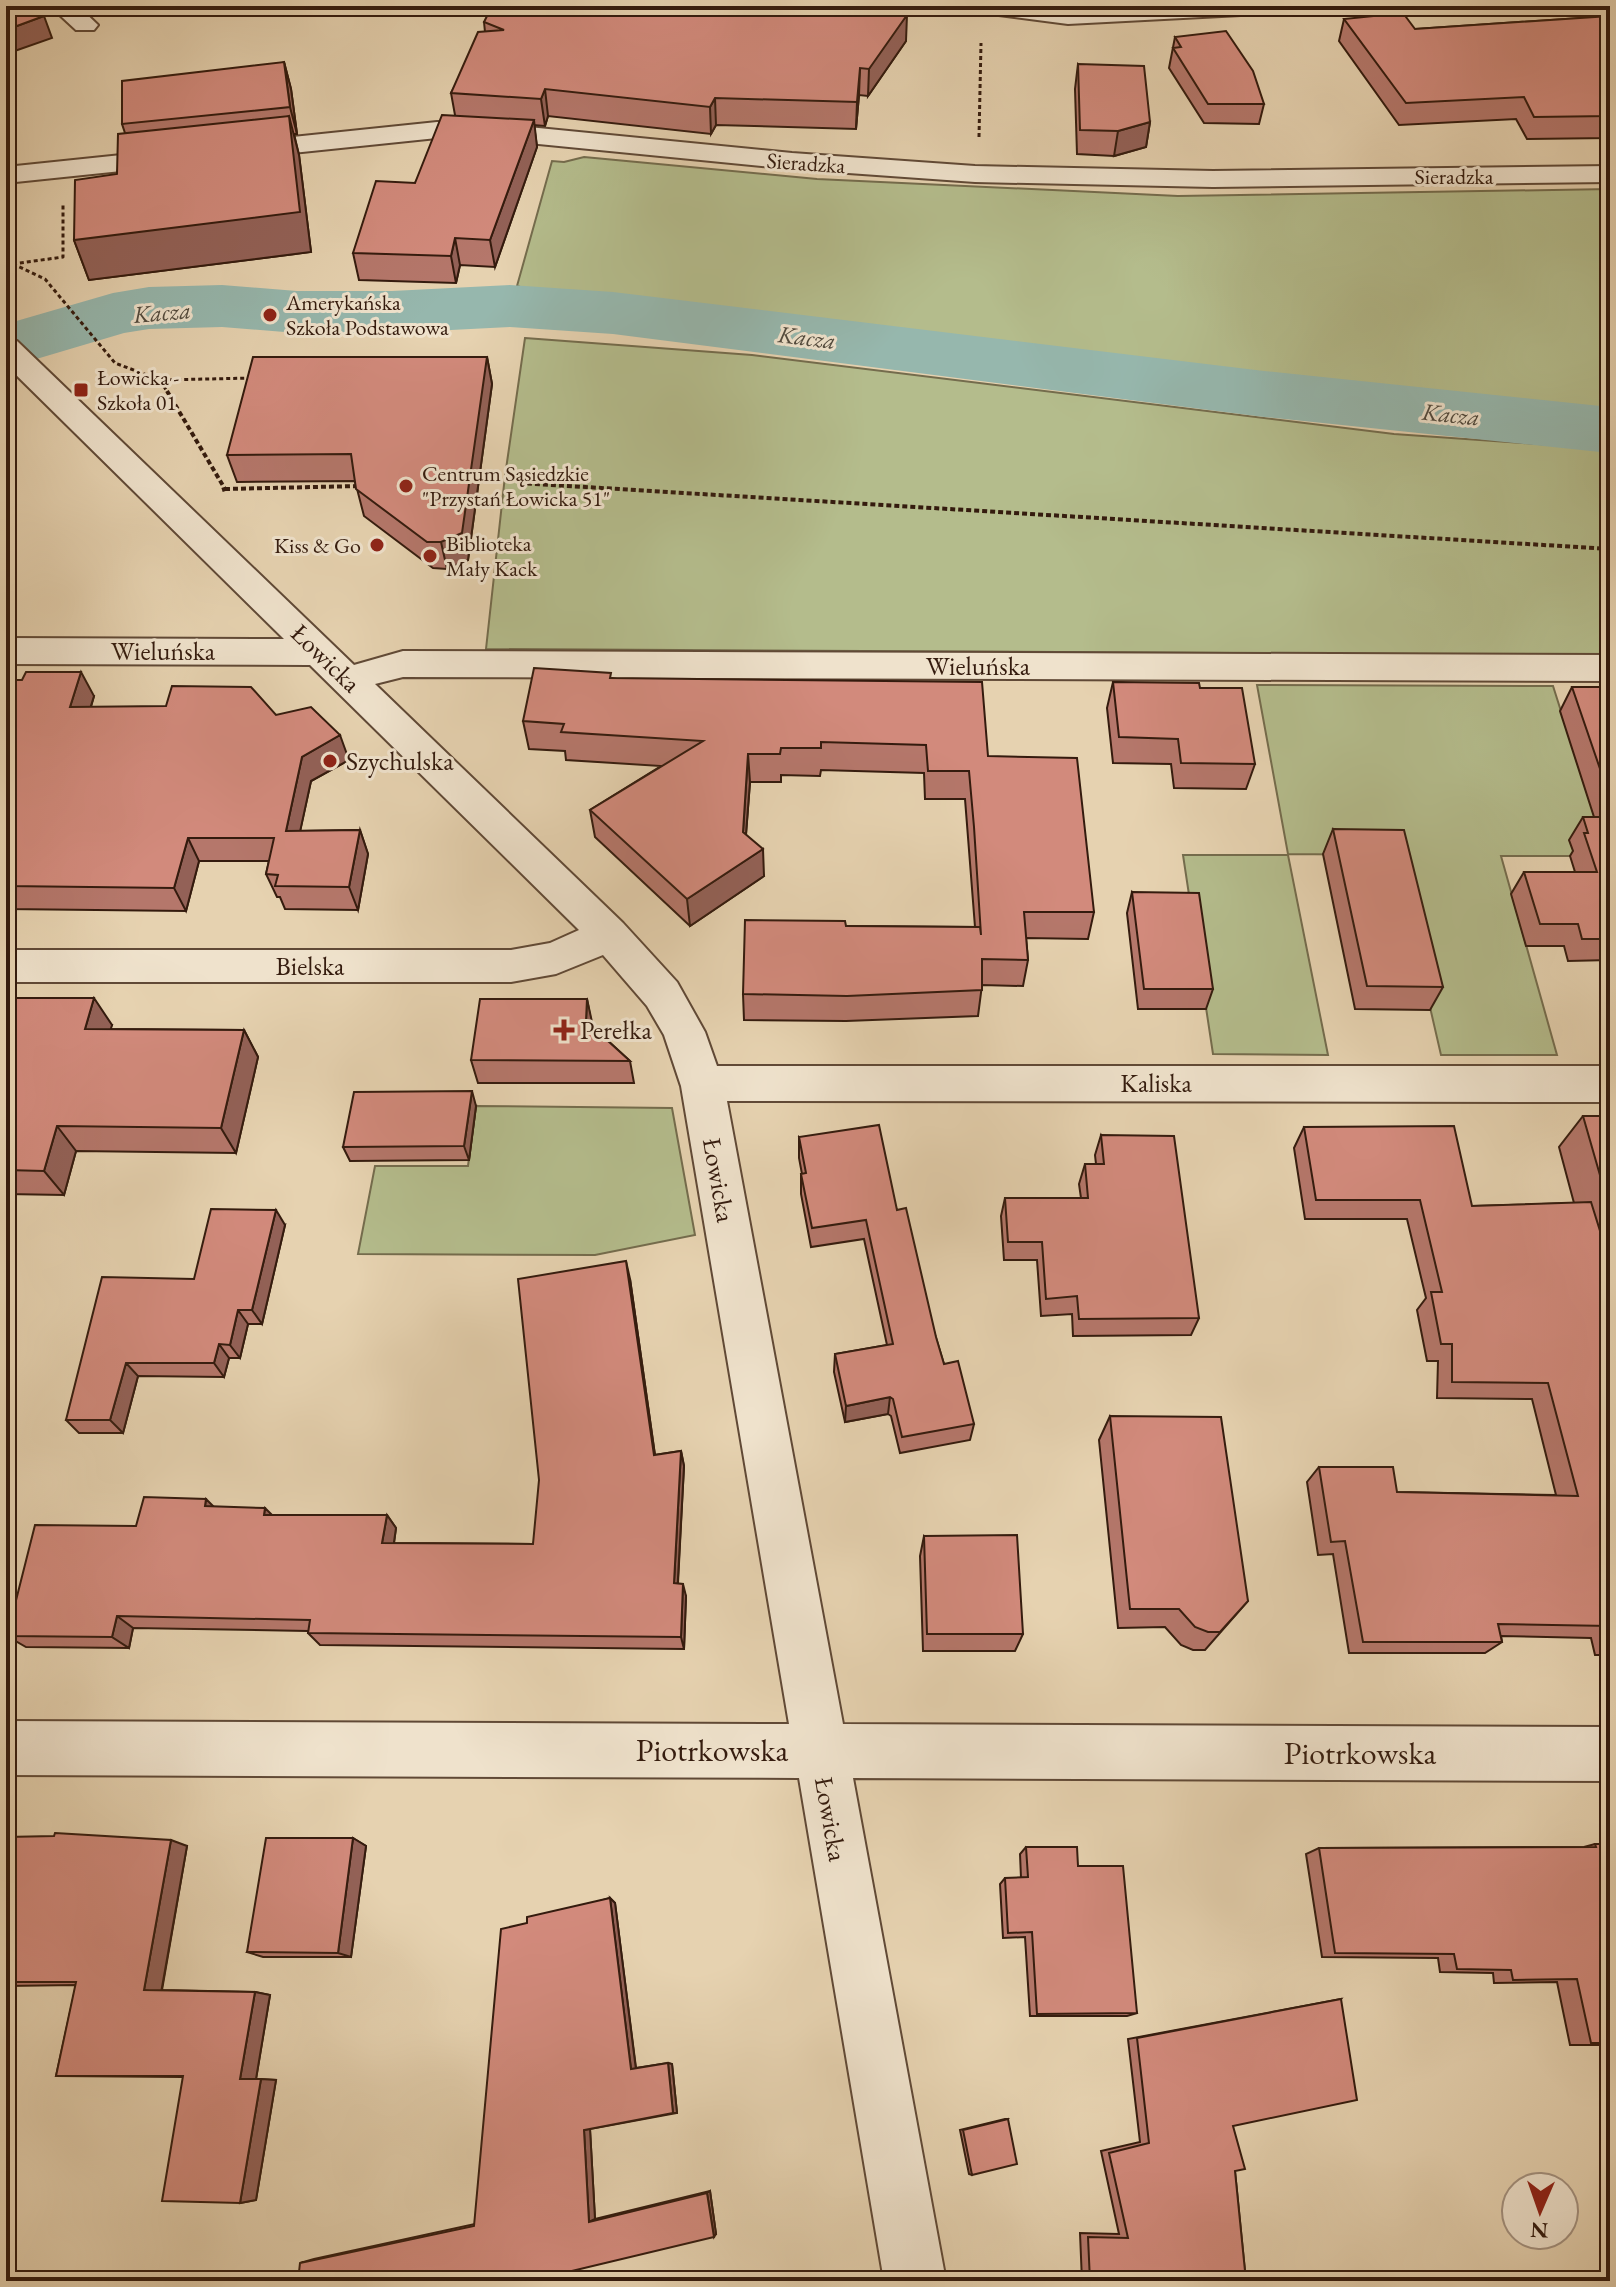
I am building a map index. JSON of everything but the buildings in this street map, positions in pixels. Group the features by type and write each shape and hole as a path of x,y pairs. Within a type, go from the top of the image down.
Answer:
{"street":[{"path":"63,6 85,25"},
{"path":"991,6 1068,16 1260,6"},
{"name":"Sieradzka","path":"6,175 437,130 517,133 819,165 978,174 1136,178 1610,174"},
{"name":"Łowicka","path":"17,358 609,934 662,994 684,1032 703,1086 915,2281"},
{"name":"Wieluńska","path":"6,651 321,652"},
{"name":"Wieluńska","path":"348,679 403,664 1610,668"},
{"name":"Bielska","path":"6,966 511,966 556,958 609,934"},
{"name":"Kaliska","path":"703,1086 738,1082 1610,1084"},
{"name":"Piotrkowska","path":"6,1748 1610,1754"}],"path":[{"path":"978,174 982,36"},
{"path":"6,265 63,257 65,168"},
{"path":"13,264 45,279 115,363 160,380 269,377"},
{"path":"160,380 225,489"},
{"path":"519,483 1610,549"},
{"path":"212,496 225,489 362,486"}],"green space":[{"path":"584,157 817,179 1178,196 1610,189 1610,420 1400,401 830,325 533,291 517,286 552,161 564,162"},
{"path":"525,338 752,355 1394,434 1610,449 1610,655 486,649 505,476"},
{"path":"1257,685 1553,686 1607,856 1501,856 1557,1055 1441,1055 1395,855 1288,854"},
{"path":"1183,855 1288,855 1328,1055 1213,1054"},
{"path":"476,1106 672,1108 695,1235 595,1255 358,1254 375,1166 468,1166"}],"waterway":[{"name":"Kacza","path":"6,347 113,314 149,308 222,306 297,312 392,312 510,306 613,313 1264,394 1610,430"}],"place":[{"name":"Amerykańska Szkoła Podstawowa","path":"270,315"},
{"name":"Łowicka - Szkoła 01","path":"81,390"},
{"name":"Centrum Sąsiedzkie \"Przystań Łowicka 51\"","path":"406,486"},
{"name":"Kiss & Go","path":"377,545"},
{"name":"Biblioteka Mały Kack","path":"430,556"},
{"name":"Szychulska","path":"330,761"},
{"name":"Perełka","path":"564,1030"}]}
